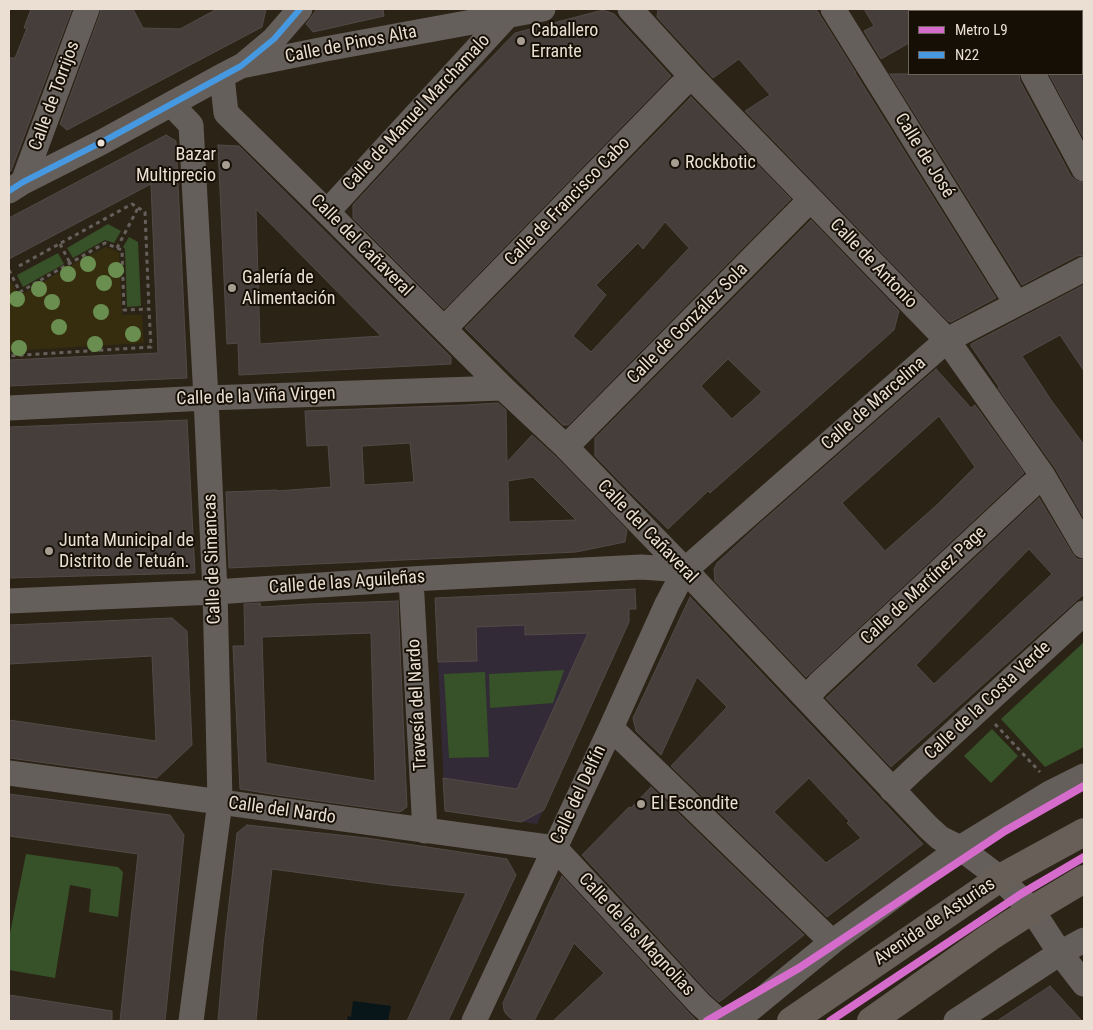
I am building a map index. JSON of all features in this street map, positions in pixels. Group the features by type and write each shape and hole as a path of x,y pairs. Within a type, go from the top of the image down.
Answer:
{"main road":[{"name":"Avenida de Asturias","path":"791,1021 1000,878 1084,832"},
{"path":"871,1021 990,937 1084,878"}],"street":[{"name":"Calle de Torrijos","path":"16,187 87,9"},
{"name":"Calle de Pinos Alta","path":"16,187 232,71 325,49 543,9"},
{"name":"Calle de Antonio","path":"630,9 692,77 947,340 1043,476 1084,546"},
{"name":"Calle de José","path":"833,9 1016,304"},
{"path":"171,104 191,125 199,113 210,108 217,107 226,114 232,71 274,38 286,14"},
{"name":"Calle de Manuel Marchamalo","path":"327,212 508,15"},
{"path":"1034,75 1084,169"},
{"name":"Calle de Francisco Cabo","path":"444,329 680,87 692,77"},
{"name":"Calle del Cañaveral","path":"226,114 503,388 566,447 928,827 940,838 960,848 1000,878 1032,910 1060,953 1084,984"},
{"name":"Calle de Simancas","path":"191,125 215,592 220,802 191,1021"},
{"name":"Calle de González Sola","path":"566,447 810,200"},
{"name":"Calle de Marcelina","path":"685,570 947,340 1084,269"},
{"name":"Calle de la Viña Virgen","path":"9,408 206,398 503,388"},
{"name":"Calle de Martínez Page","path":"806,698 1043,476"},
{"name":"Calle de las Aguileñas","path":"9,601 215,592 641,567 685,570"},
{"name":"Calle del Delfín","path":"483,1017 555,848 667,604 685,570"},
{"name":"Travesía del Nardo","path":"411,579 425,831"},
{"name":"Calle de la Costa Verde","path":"892,790 1084,613"},
{"path":"611,728 832,942"},
{"name":"Calle del Nardo","path":"9,773 555,848"},
{"path":"736,1021 832,942 960,848 1050,793 1084,776"},
{"name":"Calle de las Magnolias","path":"555,848 700,1004 719,1021"},
{"path":"956,1021 1060,953 1084,940"}],"path":[{"path":"9,356 151,347 145,212 132,204 19,266"},
{"path":"116,248 138,208"},
{"path":"9,270 20,292 105,243 122,250 124,310 150,309"},
{"path":"60,244 70,264"}],"shaded area":[{"path":"635,589 636,609 629,609 629,622 537,824 445,811 435,598"},
{"path":"353,1001 391,1006 388,1021 347,1021 348,1016 351,1017"}],"green space":[{"path":"108,224 121,231 114,243 105,240 73,258 67,248"},
{"path":"129,237 138,242 141,306 127,307 125,249 123,247"},
{"path":"58,253 64,264 23,287 17,275"},
{"path":"1084,642 1084,747 1045,767 1001,719"},
{"path":"564,670 553,703 490,708 489,674"},
{"path":"485,672 489,757 449,758 444,674"},
{"path":"992,729 1018,756 991,783 964,756"},
{"path":"26,854 118,867 123,872 118,917 89,912 91,889 70,885 55,978 9,970 9,938"}],"sand":[{"path":"106,247 119,252 122,315 142,315 144,343 9,351 9,278 19,296"}],"building":[{"path":"31,9 72,9 11,171 9,171 9,58 15,58 27,28 24,28"},
{"path":"101,9 133,9 143,28 180,29 217,9 266,9 262,27 67,130 60,124"},
{"path":"317,9 383,9 384,16 313,32 306,24"},
{"path":"658,9 816,9 856,73 854,74 856,74 996,298 951,322 948,321 745,111 770,95 739,59 713,78 657,17"},
{"path":"864,9 909,9 908,44 881,59 864,31 874,26"},
{"path":"603,10 614,14 671,76 444,309 353,218 353,205 515,33"},
{"path":"890,74 1019,75 1020,81 1071,176 1077,181 1084,183 1084,255 1077,256 1022,285"},
{"path":"1084,74 1084,139 1050,75"},
{"path":"691,97 791,199 568,425 563,425 465,328","holes":["665,222 689,248 591,352 573,336 606,295 596,285 638,243 643,249"]},
{"path":"166,135 176,141 187,378 9,386 9,360 158,353 151,184 9,259 9,218"},
{"path":"218,145 239,146 451,357 451,364 239,375 238,343 227,344","holes":["256,209 381,336 260,344"]},
{"path":"811,220 899,311 894,330 710,493 708,491 668,529 595,456 595,438","holes":["728,359 762,392 732,419 701,386"]},
{"path":"1084,285 1084,371 1060,335 1022,356 1084,445 1084,518 1055,468 998,388 971,344"},
{"path":"936,369 971,408 975,405 1024,473 806,677 715,581 714,569 717,563","holes":["939,416 975,467 938,504 885,551 842,503"]},
{"path":"498,403 506,410 507,462 532,435 627,530 625,542 576,552 229,568 226,492 331,487 328,445 307,446 305,411","holes":["410,443 414,482 364,485 362,446","533,477 576,520 509,522 508,481"]},
{"path":"187,420 195,573 9,578 9,427"},
{"path":"1039,498 1072,553 1077,559 1084,560 1084,594 891,767 826,698","holes":["1029,549 1052,574 934,684 916,665"]},
{"path":"635,589 636,609 629,609 629,622 544,810 521,822 445,811 443,778 517,789 588,633 525,635 525,625 476,627 477,661 438,662 435,598"},
{"path":"690,597 923,844 827,917 671,766 727,707 697,677 661,755 636,731 633,718","holes":["809,778 849,821 847,823 861,838 826,863 774,812"]},
{"path":"398,601 407,807 400,812 240,789 233,646 245,646 244,604 260,603 261,607","holes":["371,633 375,781 266,763 262,637"]},
{"path":"172,618 187,631 192,745 157,778 9,758 9,720 156,741 152,656 9,664 9,625"},
{"path":"651,787 804,935 719,1002 582,855"},
{"path":"9,794 170,815 184,835 165,1021 120,1021 138,854 9,836"},
{"path":"247,825 367,838 507,859 516,875 448,1021 407,1021 466,893 272,869 256,1021 218,1021 237,833"},
{"path":"562,876 696,1020 553,1021 604,973 574,943 534,1021 514,1021 506,1014 503,1003"},
{"path":"1050,986 1082,1021 997,1021"},
{"path":"9,995 112,1011 112,1021 9,1021"}],"metro line":[{"name":"L9","path":"707,1021 799,968 1005,831 1084,786"},
{"name":"L9","path":"830,1021 1021,894 1084,857"}],"transit line":[{"name":"N22","path":"9,191 241,66 274,39 300,9"}],"place":[{"name":"Caballero Errante","path":"521,41"},
{"name":"Rockbotic","path":"675,163"},
{"name":"Bazar Multiprecio","path":"226,165"},
{"name":"Galería de Alimentación","path":"232,288"},
{"name":"Junta Municipal de Distrito de Tetuán.","path":"49,551"},
{"name":"El Escondite","path":"641,804"}]}
